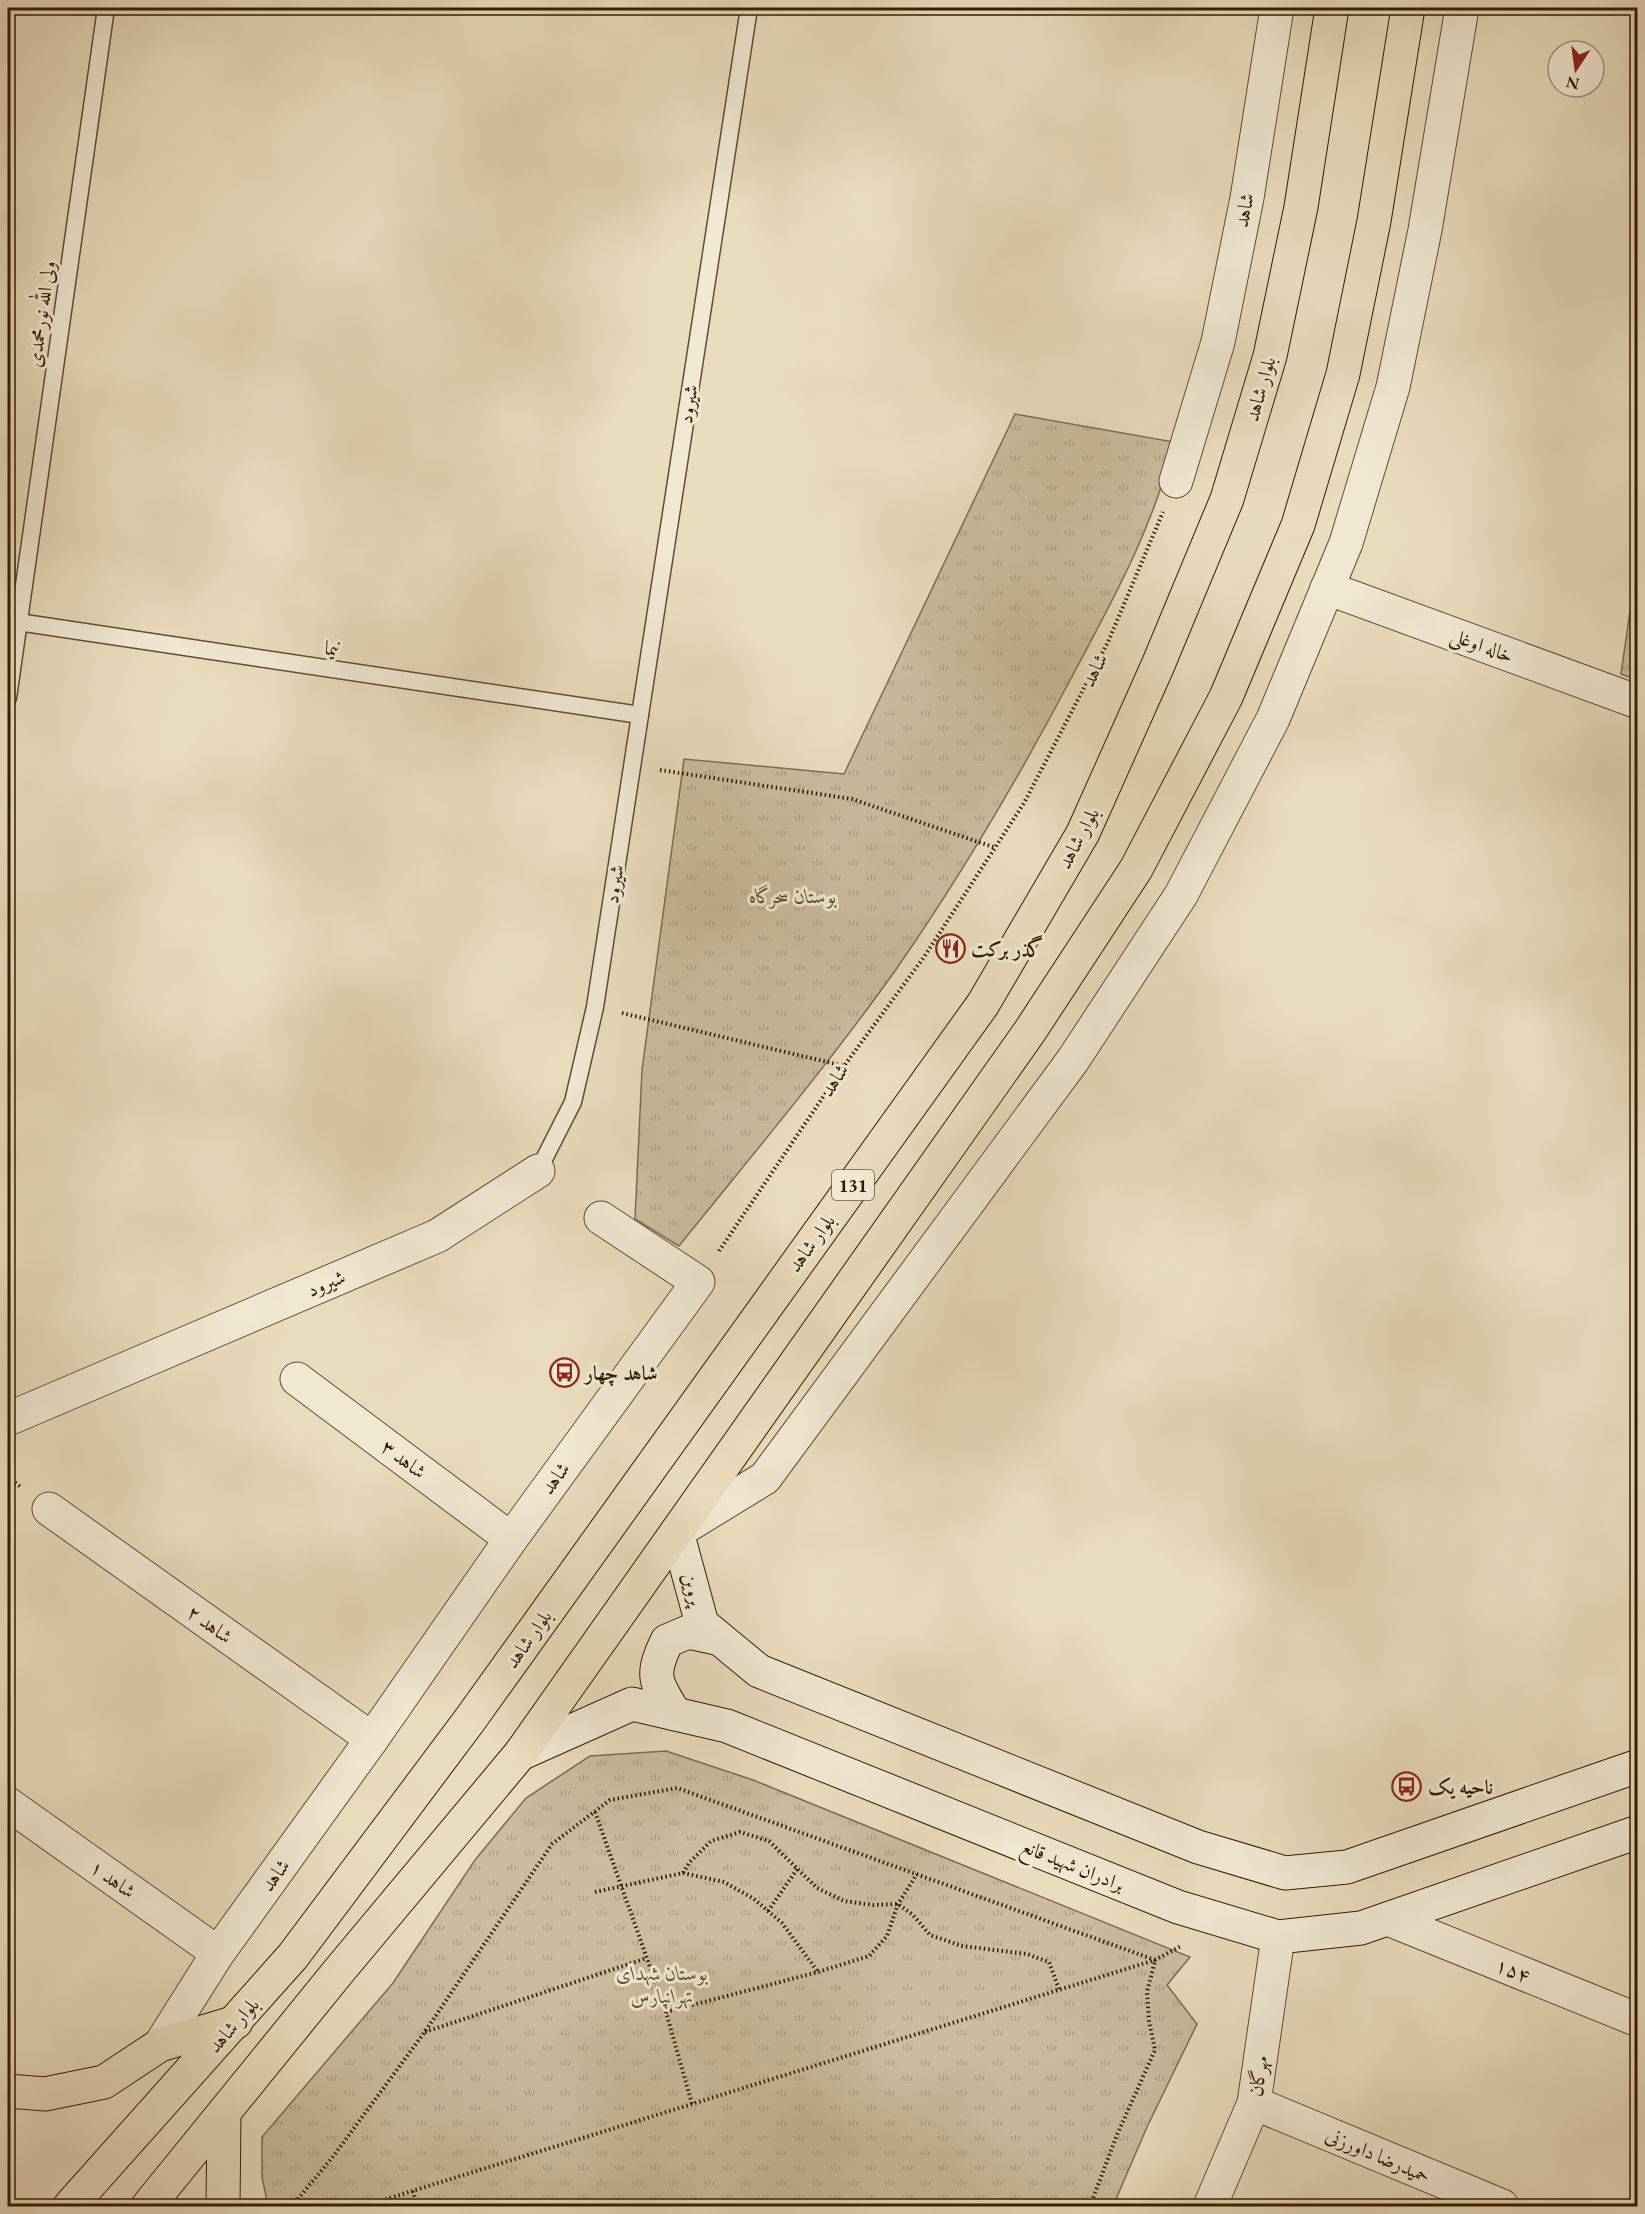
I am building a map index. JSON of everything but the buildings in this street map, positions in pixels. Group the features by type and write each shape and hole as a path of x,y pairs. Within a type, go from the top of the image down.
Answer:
{"main road":[{"name":"بلوار شاهد","path":"70,2206 293,1956 469,1722 983,1004 1083,833 1158,665 1227,499 1270,356 1300,207 1332,8"},
{"path":"148,2206 338,1972 520,1754 1030,1031 1136,869 1226,697 1298,525 1343,374 1374,221 1408,8"},
{"path":"8,2091 45,2094 104,2082 160,2045 236,2022"},
{"path":"223,2206 224,2113"}],"street":[{"name":"شاهد","path":"1176,481 1218,342 1247,198 1277,8"},
{"path":"677,1532 765,1478 1073,1060 1180,895 1273,719 1346,543 1393,387 1425,230 1462,8"},
{"name":"خاله اوغلی","path":"1327,588 1638,702"},
{"name":"شیرود","path":"8,1419 437,1236 538,1172"},
{"path":"601,1218 698,1282"},
{"name":"شاهد","path":"160,2045 218,1953 372,1739 511,1539 698,1282"},
{"name":"شاهد ۳","path":"297,1379 511,1539"},
{"name":"شاهد ۲","path":"49,1509 372,1739"},
{"name":"پروین","path":"677,1532 702,1624 720,1639"},
{"path":"675,1714 658,1687 657,1663 667,1641 688,1632 720,1639 759,1671 1198,1847 1285,1874 1347,1867 1638,1766"},
{"name":"برادران شهید قانع","path":"520,1754 632,1704 727,1726 1178,1907 1278,1937 1361,1928 1638,1832"},
{"name":"شاهد ۱","path":"8,1804 218,1953"},
{"name":"۱۵۴","path":"1388,1919 1638,2020"},
{"name":"مهرگان","path":"1210,2206 1254,2103 1278,1937"},
{"name":"حمیدرضا داورزنی","path":"1254,2103 1502,2206"}],"lane":[{"name":"ولی الله نورمحمدی","path":"8,698 106,8"},
{"name":"شیرود","path":"538,1172 573,1102 595,1007 749,8"},
{"name":"نیما","path":"18,622 640,715"}],"path":[{"name":"شاهد","path":"698,1282 844,1066 924,957 1024,803 1108,642 1176,481"},
{"path":"633,766 852,799 996,848"},
{"path":"595,1007 844,1066"},
{"path":"292,2206 332,2158 424,2033 552,1844 610,1800 677,1788 1155,1960"},
{"path":"595,1812 666,2012 692,2104"},
{"path":"683,1873 689,1863 711,1841 740,1832 770,1841 817,1888 844,1901 873,1905 898,1904 913,1915 930,1935 962,1946 1027,1954 1049,1962 1059,1989"},
{"path":"768,1911 798,1868"},
{"path":"595,1892 683,1873 724,1882 754,1899 782,1923 818,1972"},
{"path":"666,2012 818,1972 869,1956 887,1936 898,1904 917,1874"},
{"path":"424,2033 647,1958"},
{"path":"364,2206 1155,1960"},
{"path":"1090,2206 1117,2135 1155,2050 1149,2021 1147,1992 1155,1960"},
{"path":"413,2191 417,2206"}],"green space":[{"name":"بوستان سحرگاه","path":"1015,414 1174,442 1145,530 1056,708 991,822 945,896 897,968 845,1039 679,1246 635,1219 642,1070 684,759 844,774"},
{"path":"1634,583 1638,583 1637,680 1621,674"},
{"name":"بوستان شهدای تهرانپارس","path":"666,1751 753,1780 1190,1957 1167,1985 1197,2024 1147,2127 1113,2206 268,2206 262,2177 262,2137 393,1983 475,1860 526,1798 590,1756"}],"place":[{"name":"گذر برکت","path":"950,949"},
{"name":"شاهد چهار","path":"564,1373"},
{"name":"ناحیه یک","path":"1407,1787"}]}
